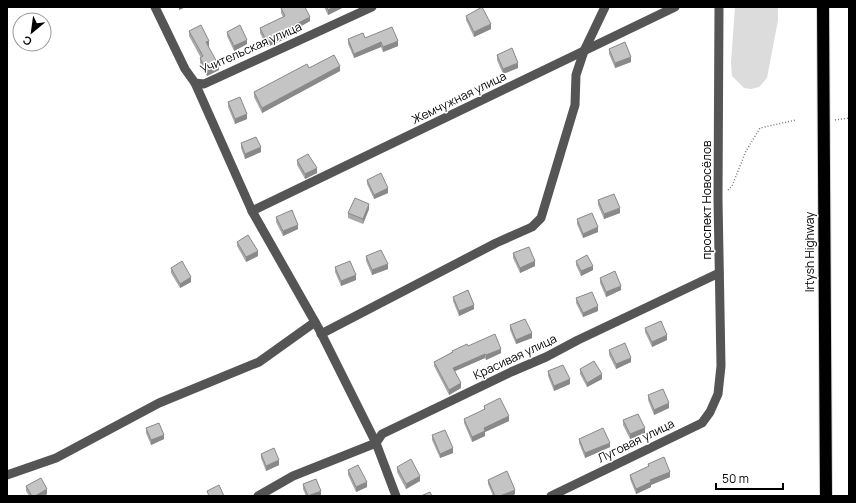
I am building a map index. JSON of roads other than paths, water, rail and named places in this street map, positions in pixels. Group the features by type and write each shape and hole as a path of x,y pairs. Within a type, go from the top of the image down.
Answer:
{"highway":[{"name":"Irtysh Highway","path":"823,7 826,496"}],"street":[{"name":"Учительская улица","path":"155,7 185,69 196,83 204,84 372,7"},
{"path":"321,334 496,243 532,227 541,218 575,105 576,75 584,51 605,7"},
{"name":"Жемчужная улица","path":"252,211 675,7"},
{"name":"проспект Новосёлов","path":"718,394 721,366 718,199 719,7"},
{"path":"196,83 252,211 315,322 376,444 396,496"},
{"name":"Красивая улица","path":"376,444 382,434 511,372 546,357 578,340 719,273"},
{"path":"7,475 56,458 159,403 258,362 315,322"},
{"name":"Луговая улица","path":"551,496 702,423 710,412 718,394"},
{"path":"258,496 293,476 376,444"}]}
